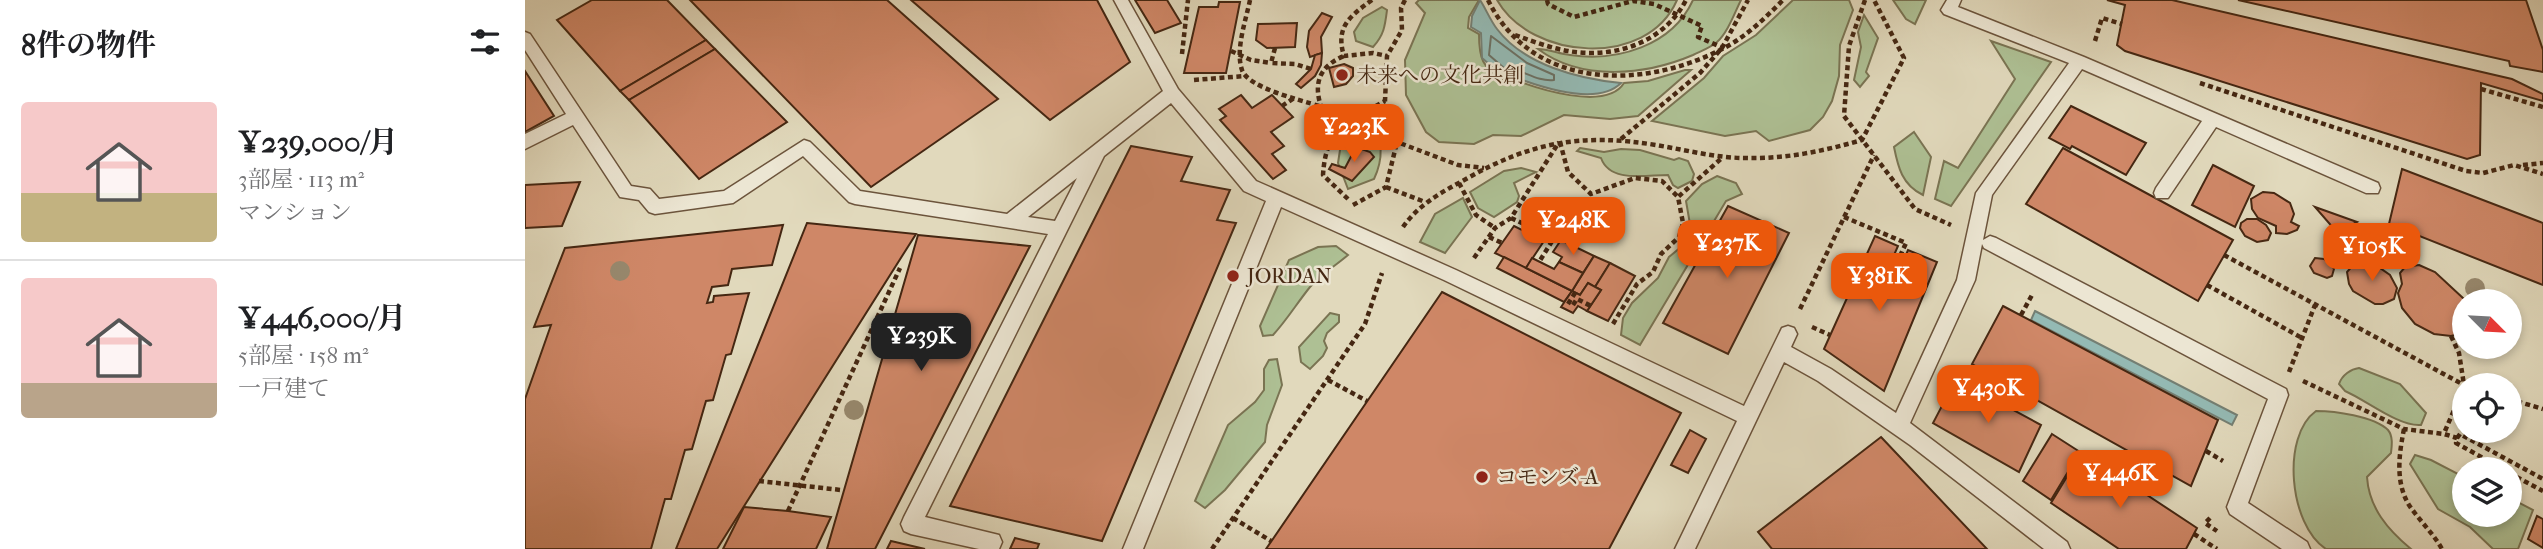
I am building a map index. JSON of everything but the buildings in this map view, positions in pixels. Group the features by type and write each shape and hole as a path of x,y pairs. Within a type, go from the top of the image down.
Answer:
{"lane":[{"path":"1121,0 1172,93 1249,185 1748,417"},
{"path":"1949,11 2080,61 2372,188"},
{"path":"525,38 626,192 644,194 655,207 727,198 804,147 855,197 1059,229"},
{"path":"1899,426 1982,239 1984,193 2080,61"},
{"path":"1009,222 1172,93"},
{"path":"525,142 576,116"},
{"path":"2162,193 2213,119"},
{"path":"992,542 911,524 1098,152"},
{"path":"1133,549 1276,198"},
{"path":"1982,239 2279,395 2237,507 2300,549"},
{"path":"1685,549 1784,343 1802,360 1899,426 2004,503 2060,549"}],"path":[{"path":"1182,56 1188,0"},
{"path":"1249,0 1240,54 1241,69 1245,76 1257,85 1319,106"},
{"path":"1344,56 1338,40 1340,28 1351,15 1371,0"},
{"path":"1325,219 1386,187 1397,142 1385,101 1387,56 1402,30 1401,8 1405,0"},
{"path":"1488,0 1498,17 1527,49 1560,66 1594,76 1617,78 1666,71 1696,61 1752,30 1783,0"},
{"path":"1547,0 1548,4 1574,16 1607,10 1633,1 1654,4 1702,26 1698,37 1721,48"},
{"path":"1514,35 1571,52 1614,50 1637,45 1657,33 1678,13 1686,0"},
{"path":"1620,139 1700,73 1721,48 1748,0"},
{"path":"1865,0 1849,46 1843,116 1915,209 1982,239"},
{"path":"1212,549 1366,324 1389,249 1413,210 1485,168 1560,141 1620,139 1724,156 1783,158 1826,151 1862,140 1904,58 1874,0"},
{"path":"2094,46 2102,18 2122,24"},
{"path":"1272,63 1275,48"},
{"path":"1231,51 1251,60 1295,64 1311,69"},
{"path":"1333,132 1319,106 1320,71 1334,59 1344,56 1373,52 1387,56"},
{"path":"1189,80 1245,76"},
{"path":"2195,81 2475,173 2489,173 2501,166 2543,163"},
{"path":"2481,89 2543,107"},
{"path":"1282,106 1295,97"},
{"path":"1353,205 1323,175 1323,151 1333,132 1385,101"},
{"path":"1560,141 1561,157 1566,171 1591,194 1635,178 1662,181 1678,197 1682,209 1683,232 1670,249 1661,254 1658,265 1647,279 1637,284 1611,328"},
{"path":"1459,183 1476,215 1495,228 1511,218 1560,141"},
{"path":"1397,142 1458,165 1485,168"},
{"path":"1784,343 1874,155"},
{"path":"1678,197 1724,156"},
{"path":"2519,165 2543,174"},
{"path":"1386,187 1426,202"},
{"path":"1844,217 1906,243 1885,289"},
{"path":"1511,218 1554,238 1555,244 1539,262"},
{"path":"1489,237 1502,243"},
{"path":"2224,255 2452,379"},
{"path":"788,511 900,268"},
{"path":"2207,285 2302,338"},
{"path":"2315,305 2288,374 2404,429 2418,433 2445,431 2452,435"},
{"path":"2451,336 2459,353 2462,373"},
{"path":"1328,380 1367,401"},
{"path":"2522,403 2543,409"},
{"path":"2445,431 2452,414"},
{"path":"2404,429 2398,471 2403,488 2409,504 2442,549"},
{"path":"2456,443 2481,457"},
{"path":"2475,443 2543,479"},
{"path":"2206,451 2224,461"},
{"path":"2522,480 2543,491"},
{"path":"759,481 841,490"},
{"path":"1233,518 1271,541"},
{"path":"2194,534 2217,549"}],"green space":[{"path":"1419,0 1479,0 1469,17 1468,28 1479,34 1483,62 1504,80 1510,78 1552,92 1587,97 1615,92 1624,83 1648,81 1691,70 1638,116 1610,119 1564,115 1521,136 1493,135 1474,144 1439,142 1426,132 1406,95 1405,60 1425,13 1416,3"},
{"path":"1497,0 1677,0 1662,22 1641,38 1616,46 1589,48 1561,45 1535,35 1513,20"},
{"path":"1693,0 1741,0 1728,28 1717,42 1675,62 1635,71 1594,71 1555,60 1538,49 1588,57 1624,53 1657,39 1672,29"},
{"path":"1793,0 1849,0 1853,10 1840,45 1839,76 1832,101 1823,117 1810,130 1769,141 1756,131 1725,136 1652,121 1704,78 1723,56 1756,35"},
{"path":"1893,0 1926,0 1915,24 1906,19"},
{"path":"1382,7 1387,10 1386,21 1377,43 1373,47 1356,41 1354,32 1363,18"},
{"path":"1864,15 1878,38 1866,72 1869,76 1860,87 1854,80 1861,47 1858,32"},
{"path":"1991,41 2051,62 1951,206 1935,199 1944,161 1958,168 2015,79"},
{"path":"1373,119 1381,149 1377,171 1374,179 1348,189 1338,163 1342,137"},
{"path":"1914,132 1931,157 1923,195 1906,181 1899,168 1894,147"},
{"path":"1580,148 1604,152 1640,150 1674,160 1679,158 1688,161 1694,174 1692,181 1678,188 1673,185 1668,175 1629,176 1612,171 1601,158 1577,151"},
{"path":"1521,168 1536,172 1514,183 1519,196 1517,202 1494,217 1478,208 1470,192 1504,171"},
{"path":"1717,176 1736,183 1742,194 1726,201 1640,345 1621,335 1623,318 1632,303 1658,278 1669,257 1687,242 1691,230 1686,201 1702,184"},
{"path":"1463,198 1472,217 1445,253 1420,242 1435,214"},
{"path":"1336,246 1348,255 1310,287 1273,335 1263,336 1260,326 1289,260 1318,247"},
{"path":"1330,313 1339,315 1339,322 1327,333 1324,341 1327,348 1310,369 1301,362 1299,347"},
{"path":"1277,359 1282,385 1267,425 1265,442 1225,490 1205,508 1195,501 1228,425 1255,402 1264,390 1264,369 1269,360"},
{"path":"2359,368 2400,384 2426,413 2421,425 2403,422 2345,391 2339,384 2340,381 2347,373"},
{"path":"2316,411 2364,418 2388,430 2392,444 2391,453 2367,477 2371,499 2381,518 2411,549 2326,549 2314,537 2304,521 2297,501 2294,459 2305,423"},
{"path":"2415,455 2452,471 2452,517 2438,509 2410,464"},
{"path":"2522,504 2533,510 2518,549 2493,549 2470,527 2522,527"}],"water":[{"path":"1480,0 1492,22 1508,41 1537,61 1570,74 1621,83 1610,90 1582,94 1550,89 1509,75 1504,77 1482,58 1481,33 1471,27 1472,16"},
{"path":"2035,311 2237,415 2232,425 2031,320"}],"place":[{"name":"未来への文化共創","path":"1342,75"},
{"name":"JORDAN","path":"1233,276"},
{"name":"コモンズ-A","path":"1482,477"}]}
